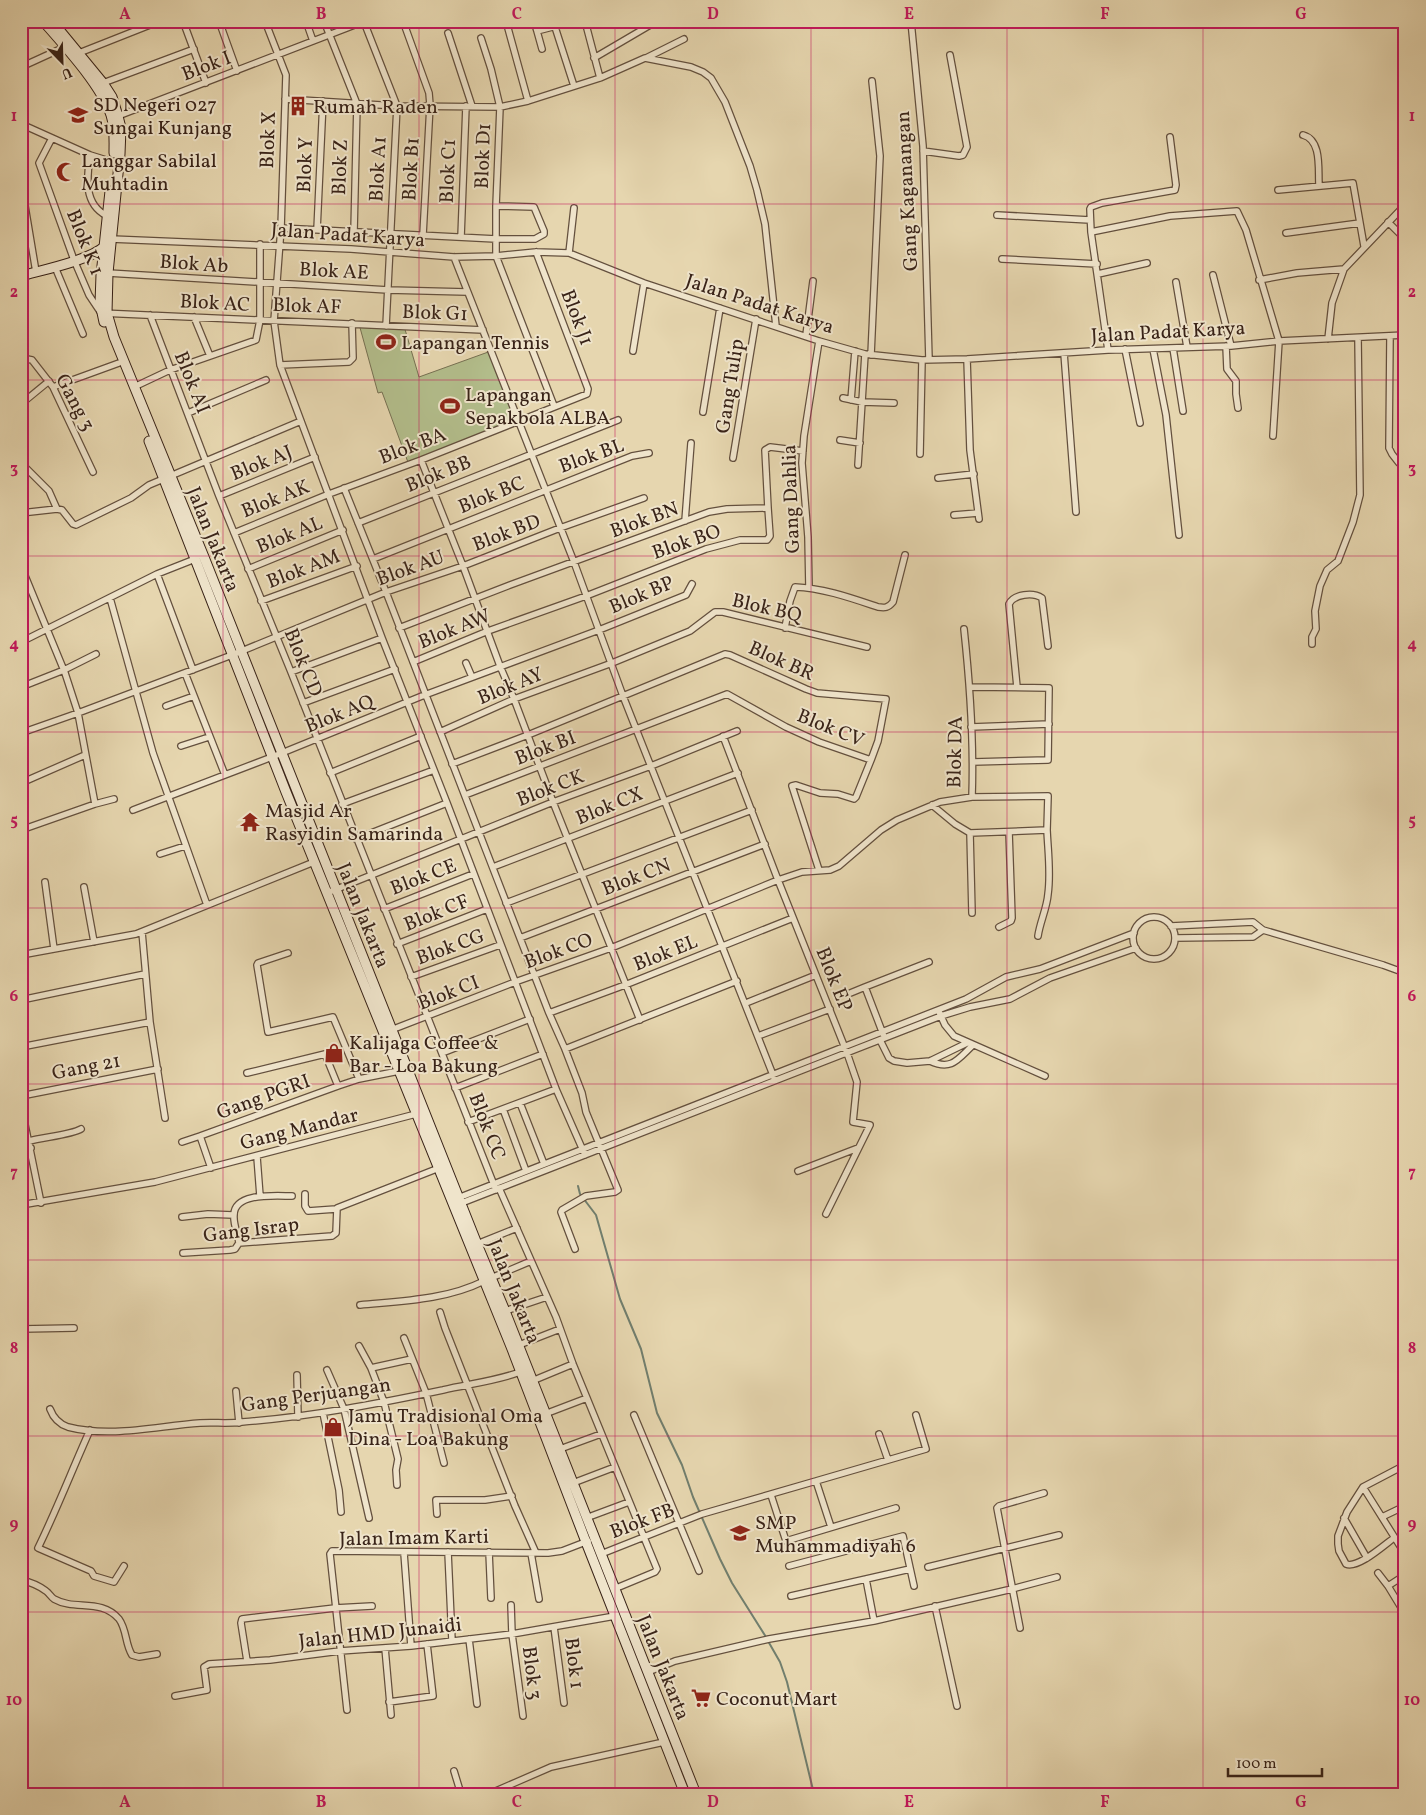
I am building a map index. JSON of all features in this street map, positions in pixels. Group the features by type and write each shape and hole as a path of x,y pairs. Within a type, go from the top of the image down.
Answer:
{"main road":[{"name":"Jalan Jakarta","path":"51,21 105,101 114,129 116,164 107,216 101,275 107,334 167,478 236,653 272,757 314,862 331,891"},
{"name":"Jalan Jakarta","path":"68,45 79,53 112,97 120,128 104,313 134,387 195,560 282,754 331,891 488,1280 505,1311 519,1345 586,1518 590,1540 601,1554 696,1794"},
{"path":"21,276 55,268 104,248 111,239"},
{"name":"Jalan Jakarta","path":"388,1032 399,1071 416,1114 439,1168 477,1244 520,1372 590,1540 616,1616 685,1794"}],"street":[{"path":"21,26 33,21"},
{"path":"79,53 160,21"},
{"path":"183,21 206,83"},
{"path":"219,21 237,71"},
{"name":"Blok X","path":"265,21 286,75 278,244 278,284 272,321 280,365 315,458 331,493 356,566 371,599 382,638 411,701 421,736 463,839 473,874 500,945 519,981 556,1090 586,1151"},
{"path":"306,21 315,41"},
{"path":"324,21 328,36 357,104"},
{"name":"Blok B1","path":"403,21 429,93 430,105 423,236"},
{"path":"506,21 528,101"},
{"path":"534,21 542,48"},
{"path":"537,31 576,21"},
{"path":"585,21 600,78"},
{"path":"594,58 657,21"},
{"name":"Gang Kaganangan","path":"911,21 923,151 926,360 920,454"},
{"path":"365,22 397,106"},
{"name":"Blok I","path":"118,116 365,22"},
{"path":"555,27 574,86"},
{"path":"448,33 469,106"},
{"name":"Blok D1","path":"481,38 492,69 500,107 496,206 496,248 535,240 544,234 534,207 496,206"},
{"path":"285,99 397,106 500,107 528,101 600,78 684,39"},
{"path":"21,66 68,45"},
{"path":"103,83 194,49"},
{"path":"923,151 958,156 963,155 966,151 967,147 950,55"},
{"path":"644,58 691,67 703,72 711,78 725,102 750,166 757,190 764,224 776,326"},
{"path":"858,465 862,402 868,355 880,156 872,81"},
{"name":"Blok Y","path":"317,230 323,101"},
{"name":"Blok Z","path":"354,232 357,104"},
{"name":"Blok A1","path":"386,326 397,106"},
{"name":"Blok C1","path":"461,237 469,106"},
{"path":"21,124 90,155 116,164"},
{"path":"1303,135 1308,136 1312,140 1317,152 1320,185"},
{"path":"1108,350 1091,232 1090,209 1094,206 1175,190 1170,137"},
{"name":"Blok K 1","path":"52,138 39,160 42,175 89,295 104,313"},
{"path":"90,155 87,186 97,210 107,216"},
{"path":"21,182 36,272"},
{"path":"1278,190 1353,183 1364,246"},
{"path":"1328,339 1332,303 1344,269 1405,205"},
{"path":"570,253 574,208"},
{"path":"1091,232 1170,216 1237,211 1246,230 1259,280 1279,341 1273,436"},
{"path":"997,216 1090,220"},
{"path":"1388,222 1405,239"},
{"path":"1286,233 1360,223"},
{"path":"280,231 317,230 389,236 461,237 496,248 554,406"},
{"path":"21,232 29,232"},
{"name":"Jalan Padat Karya","path":"111,239 278,244 454,257 496,248 570,253 644,282 806,335 819,341 868,355 926,360 1125,349 1229,346 1279,341 1405,335"},
{"path":"262,245 262,320"},
{"name":"Blok J1","path":"536,252 588,389 587,394"},
{"path":"454,257 574,562 623,696 694,871 774,1078"},
{"path":"1002,259 1097,264"},
{"path":"1098,274 1147,263"},
{"path":"55,268 83,334"},
{"path":"1259,280 1297,273 1344,269"},
{"name":"Blok Ab","path":"108,273 278,284"},
{"path":"1213,275 1229,346 1226,369 1236,381 1238,408"},
{"path":"806,335 813,281"},
{"path":"633,351 644,282"},
{"path":"1176,282 1187,348"},
{"name":"Blok AE","path":"278,284 467,292"},
{"path":"703,412 720,308"},
{"name":"Blok AC","path":"104,313 262,320 257,338 252,342 170,370 134,387"},
{"name":"Blok AI","path":"150,315 206,461"},
{"path":"194,317 210,356"},
{"name":"Gang Tulip","path":"733,458 756,319"},
{"name":"Blok AF","path":"262,320 386,326"},
{"name":"Blok AF","path":"280,365 349,362 353,358 352,323"},
{"name":"Blok G1","path":"386,326 482,330"},
{"path":"1390,336 1389,448 1399,462"},
{"path":"1312,644 1312,637 1316,629 1315,612 1320,586 1327,570 1338,561 1354,522 1360,494 1358,338"},
{"name":"Gang Dahlia","path":"809,588 808,537 802,463 819,341"},
{"path":"1173,348 1183,411"},
{"path":"1125,349 1140,423"},
{"path":"1153,349 1166,415 1179,535"},
{"path":"851,400 855,351"},
{"path":"1064,353 1076,512"},
{"name":"Gang 3","path":"21,363 27,359 32,360 53,387 93,472"},
{"path":"954,515 979,516 969,434 966,359"},
{"path":"53,387 119,363"},
{"path":"188,413 266,380"},
{"path":"21,404 48,381"},
{"name":"Blok BA","path":"331,493 421,460 587,394"},
{"path":"843,398 862,402 894,403"},
{"name":"Blok BB","path":"358,522 618,420"},
{"path":"21,513 62,510 73,524 76,525 131,498 144,487 301,421"},
{"path":"840,440 860,443"},
{"path":"686,521 691,443"},
{"path":"768,508 765,452 767,448 803,451"},
{"name":"Blok BL","path":"545,490 632,456 649,453"},
{"name":"Blok AJ","path":"219,496 315,458"},
{"path":"421,460 539,767 640,1020"},
{"name":"Blok CD","path":"206,461 397,944 428,1017"},
{"path":"21,463 49,491 57,509"},
{"path":"938,478 974,474"},
{"path":"342,489 373,559 424,696 465,795 478,833 520,938 532,976 565,1049 582,1093 597,1147 618,1190 589,1195 564,1208 561,1212 576,1249"},
{"name":"Blok BC","path":"373,559 545,490"},
{"name":"Blok AK","path":"234,533 331,493"},
{"name":"Blok BD","path":"463,566 644,498"},
{"name":"Blok BN","path":"399,628 709,512 727,509 768,508"},
{"name":"Blok BO","path":"586,596 714,546 740,540 767,540 770,536 768,508"},
{"name":"Blok AL","path":"248,569 343,530"},
{"path":"785,628 794,588 809,588 886,608 893,602 905,555"},
{"path":"21,642 157,574 195,560"},
{"path":"21,566 24,581 64,670 78,713 95,804"},
{"name":"Blok AM","path":"261,601 356,566"},
{"name":"Blok AU","path":"21,732 193,670 385,593 463,566"},
{"path":"157,574 193,670"},
{"name":"Blok BP","path":"500,666 599,630 686,594 692,584"},
{"path":"1017,687 1008,604 1010,600 1035,594 1042,598 1048,646"},
{"name":"Blok AW","path":"412,662 488,631 586,596"},
{"path":"110,598 153,753 207,905"},
{"name":"Blok BQ","path":"612,663 690,631 715,612 723,612 867,647"},
{"name":"Blok DA","path":"708,908 802,872 830,870 839,866 888,825 909,814 950,799 972,797 974,762 970,687 964,629"},
{"path":"291,672 382,638"},
{"path":"21,687 64,670 96,654"},
{"name":"Blok BR","path":"623,696 725,654 730,654 817,693 886,699 878,742 871,760"},
{"path":"466,663 472,677"},
{"name":"Blok AY","path":"440,732 514,699 612,663"},
{"name":"Blok AQ","path":"133,810 282,754 500,666"},
{"path":"303,703 395,669"},
{"path":"185,673 224,775"},
{"path":"970,687 1049,688 1048,760 974,762"},
{"name":"Blok BI","path":"465,795 727,694"},
{"name":"Blok CV","path":"727,694 786,727 820,742 871,760 856,798 820,793 796,785 792,786 818,870"},
{"path":"166,706 194,696"},
{"path":"452,764 623,696"},
{"path":"971,728 1048,724"},
{"name":"Blok CK","path":"463,839 553,802 651,766 738,731"},
{"path":"330,773 421,736"},
{"name":"Blok EP","path":"723,736 857,1082 853,1122 870,1125 858,1148"},
{"path":"181,746 209,737"},
{"path":"21,783 85,755"},
{"path":"342,804 434,770"},
{"name":"Blok CX","path":"492,867 738,773"},
{"path":"972,797 1048,796 1048,895 1038,936"},
{"path":"21,830 114,799"},
{"path":"356,839 447,803"},
{"path":"932,805 954,824 970,834 1047,830"},
{"path":"506,903 752,810"},
{"path":"999,927 1010,922 1012,918 1009,832"},
{"path":"970,834 972,913"},
{"path":"331,891 463,839"},
{"name":"Blok CN","path":"520,938 765,844"},
{"path":"160,854 185,846"},
{"path":"21,955 142,932 314,862"},
{"name":"Blok CE","path":"384,909 473,874"},
{"path":"45,882 54,949"},
{"path":"84,888 94,942"},
{"name":"Blok CO","path":"519,981 611,948 708,908"},
{"name":"Blok CF","path":"397,944 487,909"},
{"name":"Blok EL","path":"549,1013 793,918"},
{"path":"1150,918 1164,920 1171,926 1175,938 1170,951 1159,958 1145,957 1136,948 1134,933 1138,925 1150,918"},
{"path":"1171,926 1252,922 1263,930 1405,973"},
{"path":"1175,938 1253,936 1263,930"},
{"path":"142,932 150,1022 164,1118"},
{"path":"456,1202 882,1037 940,1013 1006,977 1040,969 1134,933"},
{"name":"Blok CG","path":"411,978 500,945"},
{"path":"940,1013 1010,999 1050,978 1136,948"},
{"path":"288,953 258,963 257,965 268,1032 333,1017 360,1079"},
{"path":"848,994 929,962"},
{"path":"21,1000 145,974"},
{"path":"746,1003 816,975"},
{"name":"Blok CI","path":"388,1032 519,981"},
{"path":"565,1049 737,981"},
{"path":"865,987 882,1037 885,1053 894,1061 907,1063 930,1062 945,1066 951,1064 970,1044"},
{"path":"758,1036 830,1009"},
{"path":"940,1013 949,1032 970,1044 1045,1076"},
{"name":"Blok CC","path":"428,1017 468,1122 496,1188 517,1228 556,1317 656,1570 614,1589"},
{"path":"442,1053 530,1018"},
{"path":"21,1048 150,1022"},
{"path":"930,1062 970,1044"},
{"path":"247,1073 325,1054 338,1086"},
{"path":"455,1088 543,1054"},
{"name":"Gang 21","path":"21,1096 158,1069"},
{"name":"Gang PGRI","path":"211,1168 200,1136 338,1086 360,1079 399,1071"},
{"path":"468,1122 556,1090"},
{"path":"520,1103 544,1164"},
{"path":"21,1105 41,1203"},
{"path":"503,1109 526,1171"},
{"name":"Gang Mandar","path":"21,1205 112,1190 190,1173 416,1114"},
{"path":"29,1141 71,1133 80,1129"},
{"path":"182,1142 200,1136"},
{"path":"21,1149 31,1148"},
{"path":"798,1171 858,1148"},
{"path":"826,1214 858,1148"},
{"path":"496,1188 526,1171 586,1151"},
{"path":"257,1156 260,1196"},
{"path":"305,1194 305,1206 308,1211 336,1209 341,1205 439,1168"},
{"path":"239,1243 234,1215 237,1206 242,1201 260,1196 292,1196"},
{"name":"Gang Israp","path":"183,1254 230,1250 235,1249 239,1243 332,1236 336,1233 336,1209"},
{"path":"182,1217 208,1214 234,1215"},
{"path":"477,1244 517,1228"},
{"path":"360,1305 419,1299 444,1294 488,1280 531,1261"},
{"path":"505,1311 547,1297"},
{"path":"440,1312 533,1553 539,1599"},
{"path":"21,1329 74,1328"},
{"path":"519,1345 560,1329"},
{"path":"404,1338 426,1393 444,1463"},
{"path":"359,1346 371,1368 384,1402 398,1459 396,1470 397,1485"},
{"path":"371,1368 412,1359"},
{"path":"532,1381 573,1364"},
{"path":"327,1370 344,1409 369,1518"},
{"name":"Gang Perjuangan","path":"50,1409 55,1418 66,1426 90,1430 114,1431 201,1423 239,1423 298,1417 384,1402 520,1372"},
{"path":"297,1375 298,1417"},
{"path":"236,1390 239,1423"},
{"path":"545,1414 587,1398"},
{"path":"323,1413 339,1490 341,1512"},
{"path":"634,1415 699,1571"},
{"name":"Blok FB","path":"601,1554 699,1516 926,1449 916,1415"},
{"path":"90,1430 38,1548 91,1571 94,1576 114,1582 124,1566"},
{"path":"560,1449 601,1434"},
{"path":"878,1434 888,1460"},
{"path":"1394,1538 1354,1565 1349,1565 1339,1551 1338,1536 1344,1518 1363,1487 1405,1465"},
{"path":"573,1483 614,1467"},
{"path":"816,1481 831,1528"},
{"path":"1363,1487 1405,1554"},
{"path":"1020,1628 998,1507 1044,1493"},
{"path":"771,1495 786,1541 896,1508"},
{"path":"437,1514 436,1500 485,1500 512,1496"},
{"path":"586,1518 629,1502"},
{"path":"1382,1517 1405,1506"},
{"path":"1344,1518 1367,1558"},
{"path":"928,1567 1059,1535"},
{"path":"789,1566 903,1536 914,1586"},
{"name":"Jalan Imam Karti","path":"347,1710 335,1608 330,1554 332,1551 404,1553 562,1552 590,1540"},
{"path":"448,1552 452,1641"},
{"path":"489,1552 491,1598"},
{"path":"404,1553 411,1646"},
{"path":"791,1596 910,1569"},
{"path":"1378,1573 1405,1614"},
{"path":"1388,1586 1405,1575"},
{"path":"648,1672 675,1661 770,1639 874,1621 1057,1577"},
{"path":"866,1579 874,1621"},
{"path":"21,1580 41,1588 55,1599 75,1605 101,1607 109,1610 122,1623 132,1655 139,1657 157,1654"},
{"name":"Blok 3","path":"510,1605 523,1716"},
{"path":"247,1662 240,1624 242,1619 335,1608 372,1606"},
{"path":"935,1606 957,1706"},
{"name":"Jalan HMD Junaidi","path":"175,1696 207,1690 204,1667 206,1665 340,1651 411,1646 512,1634 616,1616"},
{"name":"Blok 1","path":"554,1627 564,1702"},
{"path":"469,1639 478,1704"},
{"path":"389,1702 433,1696 427,1644"},
{"path":"384,1648 391,1715"},
{"path":"489,1794 551,1767 664,1742"},
{"path":"454,1771 461,1794"}],"green space":[{"name":"Lapangan Sepakbola ALBA","path":"359,324 404,326 419,377 491,351 519,420 409,465 382,392 378,393"}],"waterway":[{"path":"578,1186 580,1194 596,1215 620,1299 641,1349 657,1413 682,1465 693,1497 720,1559 732,1583 766,1637"},
{"path":"768,1641 780,1662 787,1682 814,1794"}],"place":[{"name":"Rumah Raden","path":"298,106"},
{"name":"SD Negeri 027 Sungai Kunjang","path":"78,115"},
{"name":"Langgar Sabilal Muhtadin","path":"66,172"},
{"name":"Lapangan Tennis","path":"386,342"},
{"name":"Lapangan Sepakbola ALBA","path":"450,406"},
{"name":"Masjid Ar Rasyidin Samarinda","path":"250,822"},
{"name":"Kalijaga Coffee & Bar - Loa Bakung","path":"334,1053"},
{"name":"Jamu Tradisional Oma Dina - Loa Bakung","path":"333,1427"},
{"name":"SMP Muhammadiyah 6","path":"740,1533"},
{"name":"Coconut Mart","path":"701,1698"}]}
